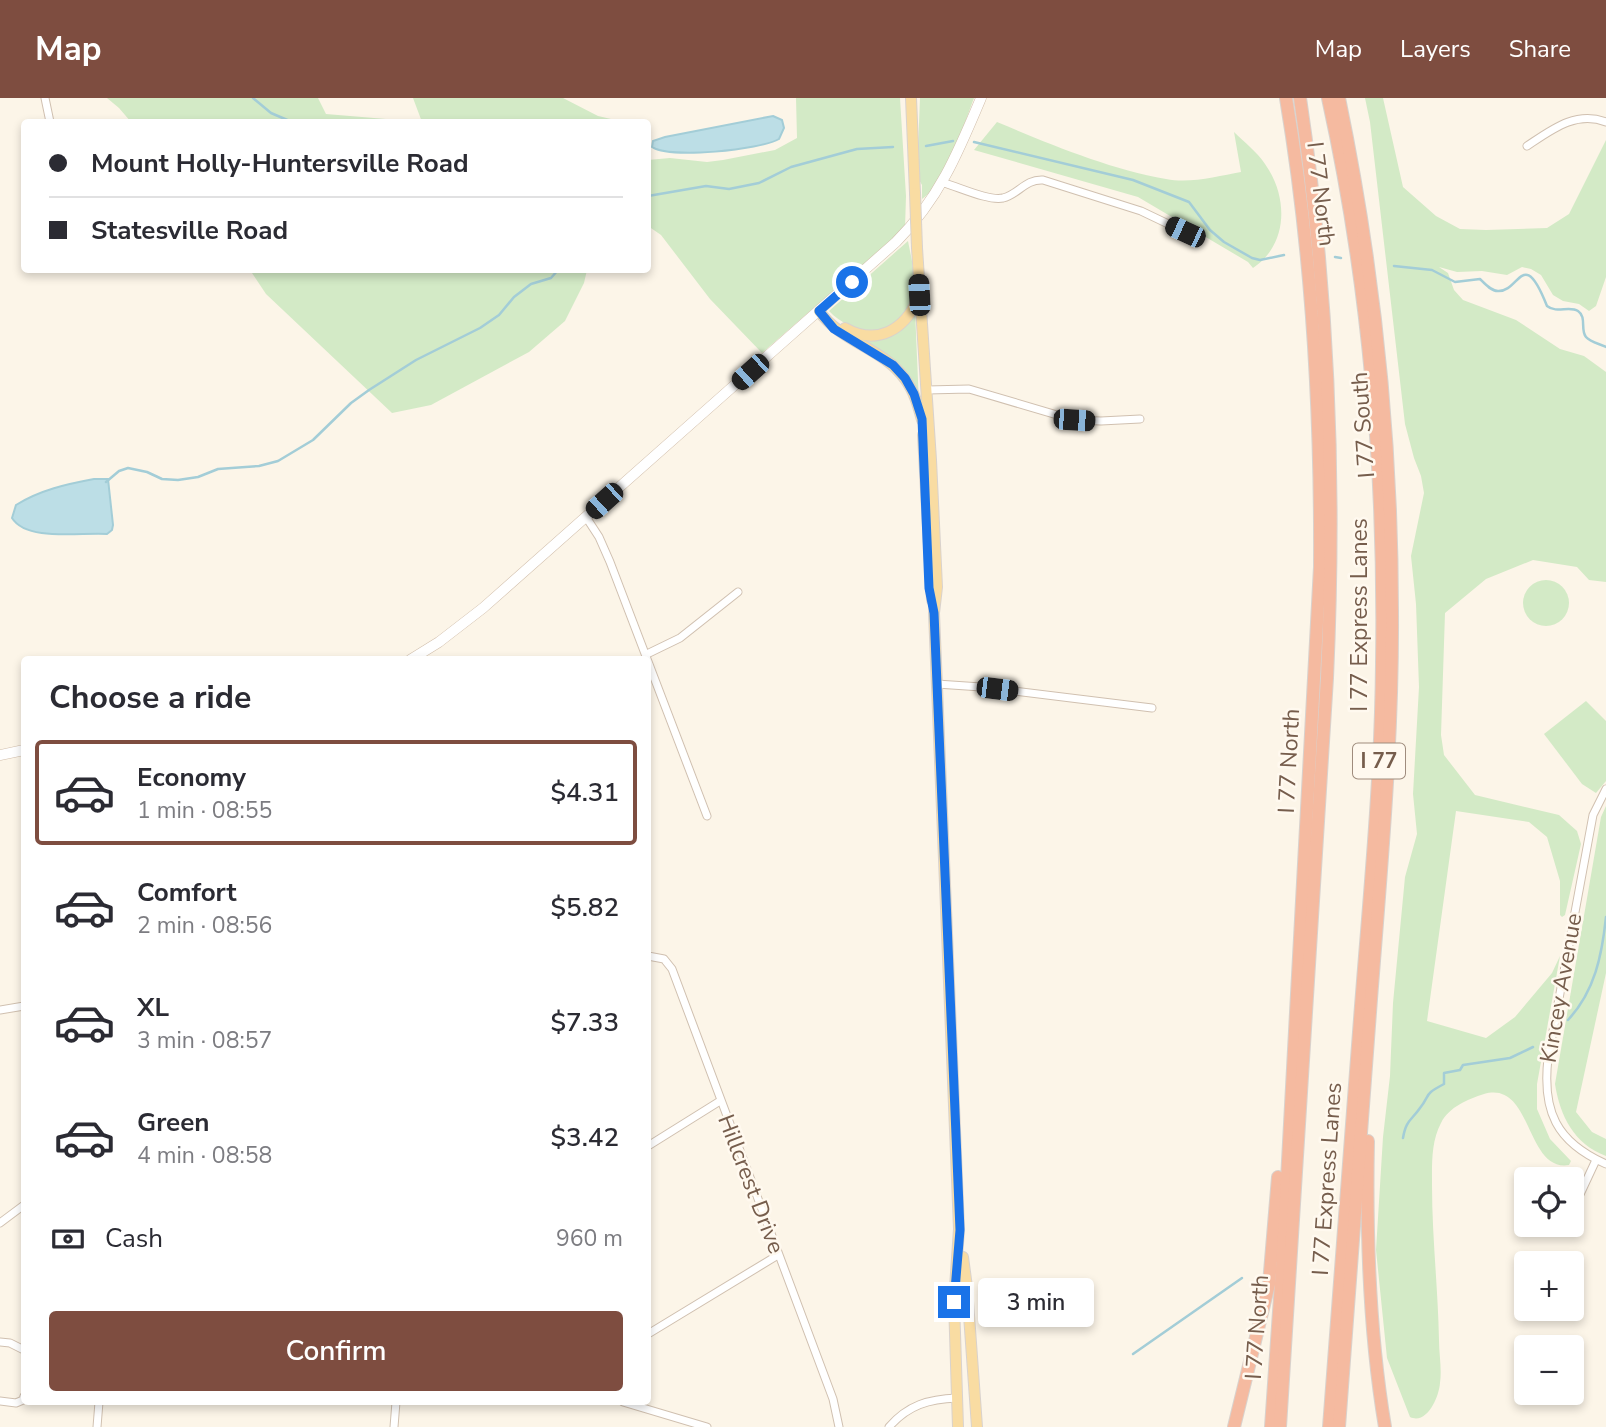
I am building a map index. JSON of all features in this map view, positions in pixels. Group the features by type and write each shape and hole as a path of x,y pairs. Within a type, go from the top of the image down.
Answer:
{"highway":[{"name":"I 77 North","path":"1270,1427 1283,1254 1315,678 1320,512 1310,288 1300,192 1286,98"},
{"name":"I 77 Express Lanes","path":"1280,1427 1327,678 1331,568 1331,454 1326,343 1317,232 1300,98"},
{"name":"I 77 Express Lanes","path":"1328,98 1352,224 1367,334 1379,486 1383,611 1377,792 1329,1427"},
{"name":"I 77 South","path":"1339,98 1370,278 1389,486 1392,667 1381,877 1370,1008"},
{"path":"1370,1008 1367,1271 1375,1368 1385,1427"},
{"name":"I 77","path":"1339,1427 1370,1008"},
{"path":"1234,1427 1269,1284 1284,1119 1291,1094"}],"main road":[{"path":"911,98 919,295 927,390 937,587 934,613"},
{"path":"913,140 917,98"},
{"path":"416,656 460,626 901,237 925,210 943,183 981,98"},
{"path":"819,311 850,331 874,335 893,330 904,323 919,295"},
{"path":"819,311 834,329 880,355 900,372 910,386 922,419"},
{"path":"922,341 920,361 929,588 934,613 960,1237 967,1287 977,1427"},
{"path":"0,755 21,752"},
{"path":"958,1427 954,1302 960,1237"}],"street":[{"path":"45,98 49,119"},
{"path":"1527,146 1558,126 1574,120 1588,118 1606,122"},
{"path":"943,183 998,199 1009,196 1030,181 1043,180 1141,211 1185,232"},
{"path":"927,390 969,388 1074,420 1140,419"},
{"path":"586,517 599,537 647,654 689,631 738,592"},
{"path":"651,665 707,816"},
{"path":"937,684 1152,708"},
{"name":"Kincey Avenue","path":"1606,789 1593,816 1545,1083 1550,1110 1558,1127 1578,1150 1606,1164"},
{"name":"Hillcrest Drive","path":"651,957 664,959 672,969 833,1399 839,1427"},
{"path":"0,1010 21,1006"},
{"path":"651,1144 720,1101"},
{"path":"1584,1186 1596,1160"},
{"path":"0,1223 21,1207"},
{"path":"651,1332 778,1255"},
{"path":"0,1342 21,1347"},
{"path":"889,1427 902,1413 916,1405 957,1398"},
{"path":"0,1401 16,1404 21,1401"},
{"path":"97,1427 99,1405"},
{"path":"394,1427 396,1405"},
{"path":"634,1405 707,1427"}],"green space":[{"path":"107,98 318,98 326,114 386,119 128,119"},
{"path":"413,98 563,98 598,116 611,119 421,119"},
{"path":"796,98 900,98 906,196 905,228 762,353 710,299 661,235 651,228 651,160 723,160 775,150 797,138"},
{"path":"920,98 974,98 946,167 922,199 922,185 917,176"},
{"path":"1365,98 1383,98 1403,187 1436,216 1460,229 1547,228 1569,214 1606,140 1606,277 1596,306 1589,311 1579,304 1563,301 1553,295 1541,275 1531,269 1522,267 1507,275 1482,271 1457,272 1439,267 1448,273 1454,290 1463,300 1516,320 1560,349 1584,356 1606,372 1606,582 1589,580 1577,567 1533,560 1486,579 1445,613 1441,735 1444,755 1475,795 1559,815 1577,831 1581,844 1565,915 1562,917 1560,881 1547,837 1529,822 1456,811 1427,1021 1486,1038 1515,1017 1552,973 1560,956 1537,1084 1537,1109 1550,1139 1571,1161 1569,1165 1555,1163 1544,1155 1521,1112 1512,1100 1500,1093 1484,1094 1465,1101 1444,1117 1438,1130 1432,1161 1441,1378 1431,1408 1422,1417 1416,1418 1410,1417 1387,1358 1376,1250 1393,1003 1405,877 1417,834 1413,794 1419,687 1411,556 1424,493 1405,424"},
{"path":"997,122 1101,162 1145,175 1185,181 1241,172 1234,132 1262,160 1273,177 1281,205 1279,233 1265,258 1253,268 1248,262 1138,197 974,150"},
{"path":"908,241 914,293 905,313 896,322 886,328 863,330 839,320 829,311"},
{"path":"252,273 586,273 565,321 529,352 431,405 392,413 266,294"},
{"path":"915,310 919,404 915,388 853,335 868,338"},
{"path":"1546,580 1562,587 1569,603 1562,619 1546,626 1530,619 1523,603 1530,587"},
{"path":"1586,701 1606,721 1606,781 1596,793 1582,784 1544,734"},
{"path":"1606,806 1606,973 1576,1112 1592,1132 1606,1139 1606,1156 1585,1144 1570,1128 1555,1084 1601,817"}],"water":[{"path":"773,116 782,120 784,128 779,139 754,147 695,153 662,151 652,147 653,141 665,137"},
{"path":"94,479 108,479 113,525 107,534 42,533 19,525 12,518 16,505 35,495"}],"waterway":[{"path":"253,98 271,113 285,119"},
{"path":"926,146 953,141"},
{"path":"974,142 1133,180 1189,202 1210,230 1224,242 1252,258 1260,260 1284,255"},
{"path":"651,195 706,186 729,189 759,183 791,167 857,149 893,147"},
{"path":"1335,257 1341,258"},
{"path":"1394,266 1432,270 1455,282 1480,279 1491,289 1498,291 1527,275 1539,288 1547,306 1578,311 1586,337 1606,347"},
{"path":"106,482 119,471 128,468 162,479 178,480 198,477 218,469 259,466 278,461 313,440 351,403 369,390 416,360 480,328 499,315 514,297 531,284 551,278 555,273"},
{"path":"1568,1020 1585,997 1596,972 1606,917"},
{"path":"1403,1138 1407,1124 1428,1095 1444,1084 1444,1073 1460,1070 1463,1065 1510,1058 1533,1047"},
{"path":"1133,1354 1242,1278"}],"route":[{"path":"852,282 819,311 834,329 880,355 900,372 910,386 922,419 929,588 934,613 960,1230 954,1302"}]}
